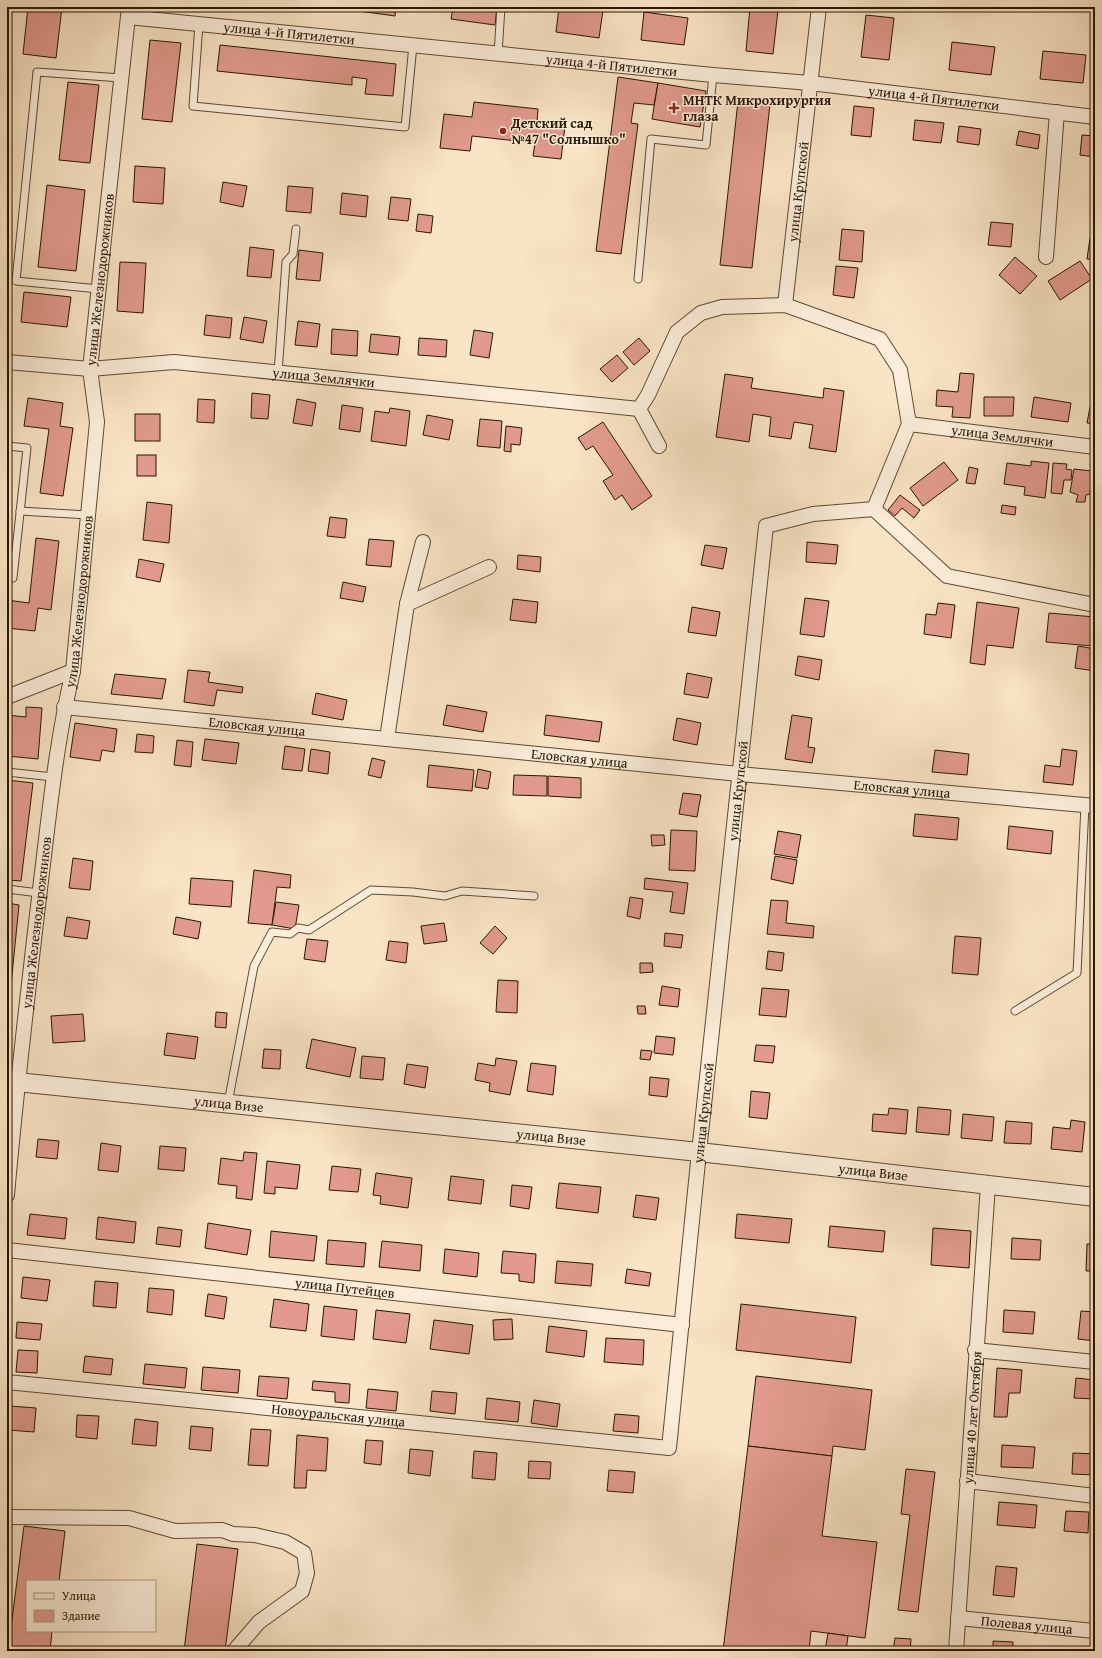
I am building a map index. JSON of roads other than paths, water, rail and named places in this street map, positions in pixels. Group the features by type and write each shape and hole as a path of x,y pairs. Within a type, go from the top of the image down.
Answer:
{"street":[{"name":"улица Крупской","path":"785,305 819,7"},
{"name":"улица 4-й Пятилетки","path":"129,12 199,24 713,75 810,83 1095,117"},
{"name":"улица Железнодорожников","path":"7,1195 12,1081 39,893 53,777 64,706 73,671 97,422 90,369 129,12"},
{"path":"1046,257 1057,112"},
{"path":"659,446 639,409 648,395 677,332 701,314 722,307 785,305 880,339 900,370 909,424 874,509 947,576 1095,605"},
{"name":"улица Землячки","path":"7,362 90,369 174,362 639,409"},
{"name":"улица Землячки","path":"909,424 1095,448"},
{"name":"улица Крупской","path":"669,1448 766,526 813,514 874,509"},
{"path":"386,739 407,604 423,542"},
{"path":"407,604 489,567"},
{"path":"7,697 73,671"},
{"name":"Еловская улица","path":"64,706 739,774 1090,805"},
{"name":"улица Визе","path":"12,1081 699,1152 1095,1197"},
{"name":"улица 40 лет Октября","path":"956,1651 975,1350 988,1185"},
{"name":"улица Путейцев","path":"7,1250 682,1325"},
{"path":"975,1350 1095,1362"},
{"name":"Новоуральская улица","path":"7,1382 669,1448"},
{"path":"967,1481 1095,1496"},
{"path":"7,1517 129,1518 175,1531 222,1530 233,1534 255,1535 285,1542 304,1553 307,1573 302,1591 259,1622 234,1651"},
{"name":"Полевая улица","path":"958,1618 1095,1631"}],"lane":[{"path":"498,54 501,7"},
{"path":"199,24 193,106 209,108 405,127 413,45"},
{"path":"99,289 16,281 37,72 122,78"},
{"path":"638,278 651,139 706,145 713,75"},
{"path":"278,373 286,262 293,254 296,229"},
{"path":"7,446 27,448 13,578"},
{"path":"20,511 88,515"},
{"path":"7,772 53,777"},
{"path":"1015,1011 1078,973 1090,805"},
{"path":"7,889 39,893"},
{"path":"227,1104 254,966 272,932 290,934 298,928 310,930 371,890 413,892 445,896 462,891 534,896"}],"place":[{"name":"МНТК Микрохирургия глаза","path":"674,108"},
{"name":"Детский сад №47 \"Солнышко\"","path":"503,131"}]}
